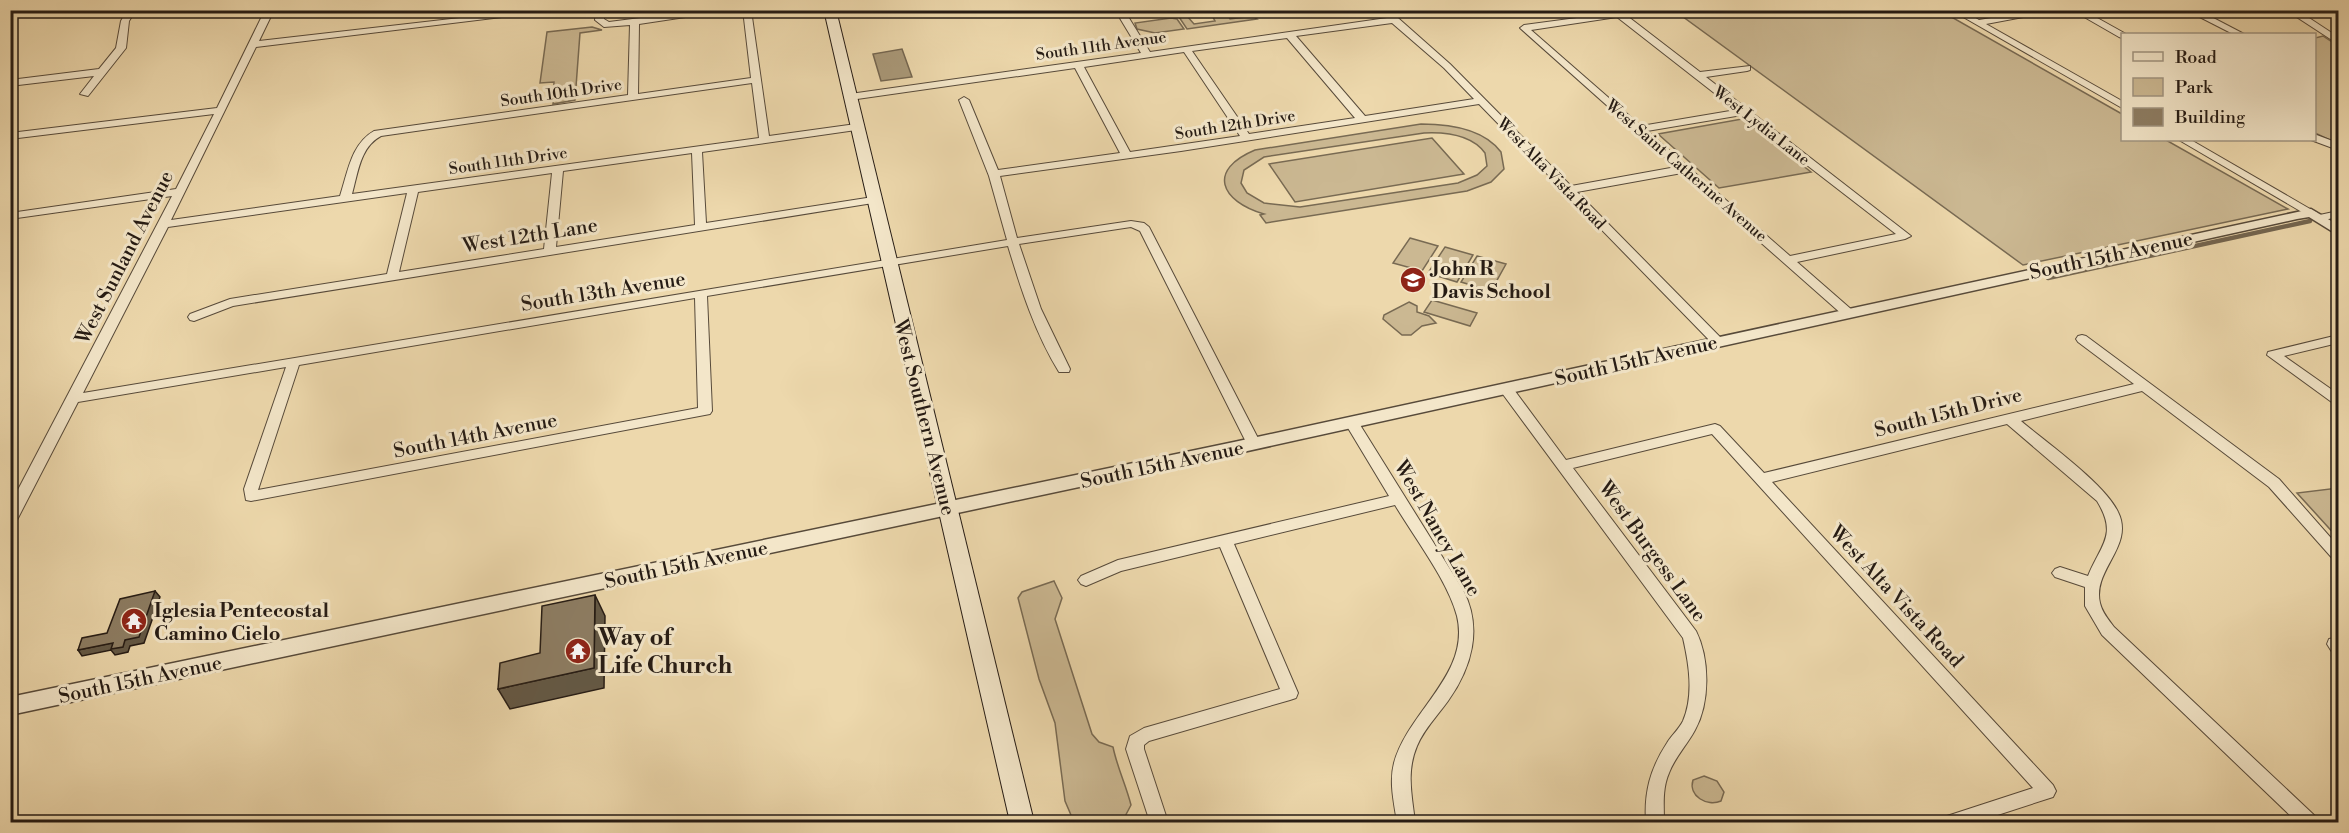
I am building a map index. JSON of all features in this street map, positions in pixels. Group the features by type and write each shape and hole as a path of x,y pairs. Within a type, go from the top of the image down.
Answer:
{"main road":[{"name":"West Southern Avenue","path":"830,10 873,200 1022,822"}],"street":[{"path":"10,18 16,10"},
{"path":"85,94 121,48 125,21 132,10"},
{"name":"West Sunland Avenue","path":"10,520 164,224 270,10"},
{"path":"252,45 556,10"},
{"path":"600,10 599,21 602,24 728,10"},
{"path":"747,10 764,140"},
{"path":"1119,10 1147,55"},
{"name":"West Alta Vista Road","path":"1383,10 1430,50 1717,341"},
{"path":"1955,10 2121,104"},
{"path":"1977,23 2057,10"},
{"path":"2076,10 2121,34"},
{"path":"2190,10 2237,33"},
{"path":"2290,10 2338,41"},
{"name":"West Lydia Lane","path":"1524,28 1619,14 1905,236 1788,260"},
{"name":"South 11th Avenue","path":"850,97 1393,20"},
{"path":"633,97 635,22"},
{"name":"West Saint Catherine Avenue","path":"1524,28 1848,313"},
{"path":"1290,35 1362,119"},
{"path":"1186,50 1247,138"},
{"path":"1078,65 1126,154"},
{"path":"1699,75 1747,68"},
{"path":"10,82 100,72"},
{"name":"South 10th Drive","path":"345,198 363,144 371,136 390,130 756,80"},
{"path":"964,100 993,174 1014,243 1053,351 1064,369"},
{"name":"South 12th Drive","path":"993,174 1247,138 1481,101"},
{"path":"10,136 221,110"},
{"path":"1640,129 1746,111"},
{"name":"South 11th Drive","path":"164,224 856,127"},
{"path":"2316,137 2338,147"},
{"path":"2186,141 2338,231"},
{"path":"697,149 700,228"},
{"path":"550,251 558,168"},
{"path":"1568,190 1685,169"},
{"path":"392,277 413,189"},
{"path":"10,216 180,192"},
{"name":"West 12th Lane","path":"194,317 230,303 873,200"},
{"name":"South 15th Avenue","path":"10,706 1507,390 1848,313 2315,216 2338,214"},
{"name":"South 13th Avenue","path":"72,399 1128,224 1140,225 1145,229 1254,444"},
{"name":"South 14th Avenue","path":"294,362 251,489 251,496 705,411 702,294"},
{"path":"2082,339 2274,483 2338,555"},
{"path":"2338,339 2273,355 2338,400"},
{"name":"South 15th Drive","path":"1761,479 2145,386"},
{"name":"West Burgess Lane","path":"1507,390 1690,636 1697,661 1698,683 1692,719 1662,766 1653,790 1655,822"},
{"path":"2010,419 2102,497 2113,512 2116,533 2094,584 2091,598 2108,631 2308,822"},
{"name":"West Nancy Lane","path":"1352,423 1457,594 1466,623 1466,648 1459,673 1417,730 1403,762 1401,787 1406,822"},
{"name":"West Alta Vista Road","path":"1564,465 1715,429 2048,791 1953,822"},
{"path":"1086,580 1118,566 1397,499"},
{"path":"1159,822 1135,749 1136,741 1144,735 1290,693 1225,541"},
{"path":"2060,573 2094,584"}],"green space":[{"path":"1205,11 1226,12 1230,19 1253,16 1257,19 1187,29 1179,17 1187,16 1194,24 1215,21 1211,14"},
{"path":"1675,11 1941,11 2121,113 2121,141 2168,141 2288,209 2023,265"},
{"path":"1177,19 1184,29 1155,33 1137,29 1135,23"},
{"path":"592,27 602,30 580,33 575,100 553,104 554,82 540,83 547,32"},
{"path":"2323,36 2338,46 2338,144 2316,133 2316,38"},
{"path":"1742,119 1811,172 1719,188 1658,134"},
{"path":"1421,124 1443,125 1465,129 1494,144 1501,152 1504,169 1491,182 1467,191 1266,223 1260,215 1264,214 1237,201 1225,185 1225,176 1230,167 1240,158 1255,150","holes":["1432,133 1449,134 1473,142 1485,153 1487,166 1477,175 1458,183 1300,207 1264,203 1247,193 1241,183 1244,170 1264,157"]},
{"path":"1432,138 1464,174 1295,202 1269,164"},
{"path":"1410,238 1438,246 1422,271 1393,263"},
{"path":"1445,247 1473,255 1457,282 1428,273"},
{"path":"1477,256 1506,264 1491,291 1461,282"},
{"path":"1432,300 1477,313 1470,326 1424,312"},
{"path":"1409,302 1417,306 1417,312 1429,316 1436,323 1422,326 1411,335 1402,335 1383,319 1384,315"},
{"path":"2338,488 2338,538 2297,493"},
{"path":"1054,581 1062,598 1055,619 1092,734 1099,742 1113,747 1131,805 1122,822 1074,822 1065,801 1055,723 1039,679 1018,598 1022,592"},
{"path":"1704,776 1717,781 1724,792 1721,801 1705,801 1693,791 1693,780"}],"shaded area":[{"path":"902,49 912,77 881,81 873,54"}],"building":[{"name":"Iglesia Pentecostal Camino Cielo","path":"155,591 139,637 125,640 123,647 111,649 113,643 78,650 82,638 107,633 120,599"},
{"path":"595,595 594,668 498,689 500,663 540,653 542,606"}],"waterway":[{"path":"2048,278 2310,221"}],"place":[{"name":"John R Davis School","path":"1413,280"},
{"name":"Iglesia Pentecostal Camino Cielo","path":"134,621"},
{"name":"Way of Life Church","path":"578,651"}]}
